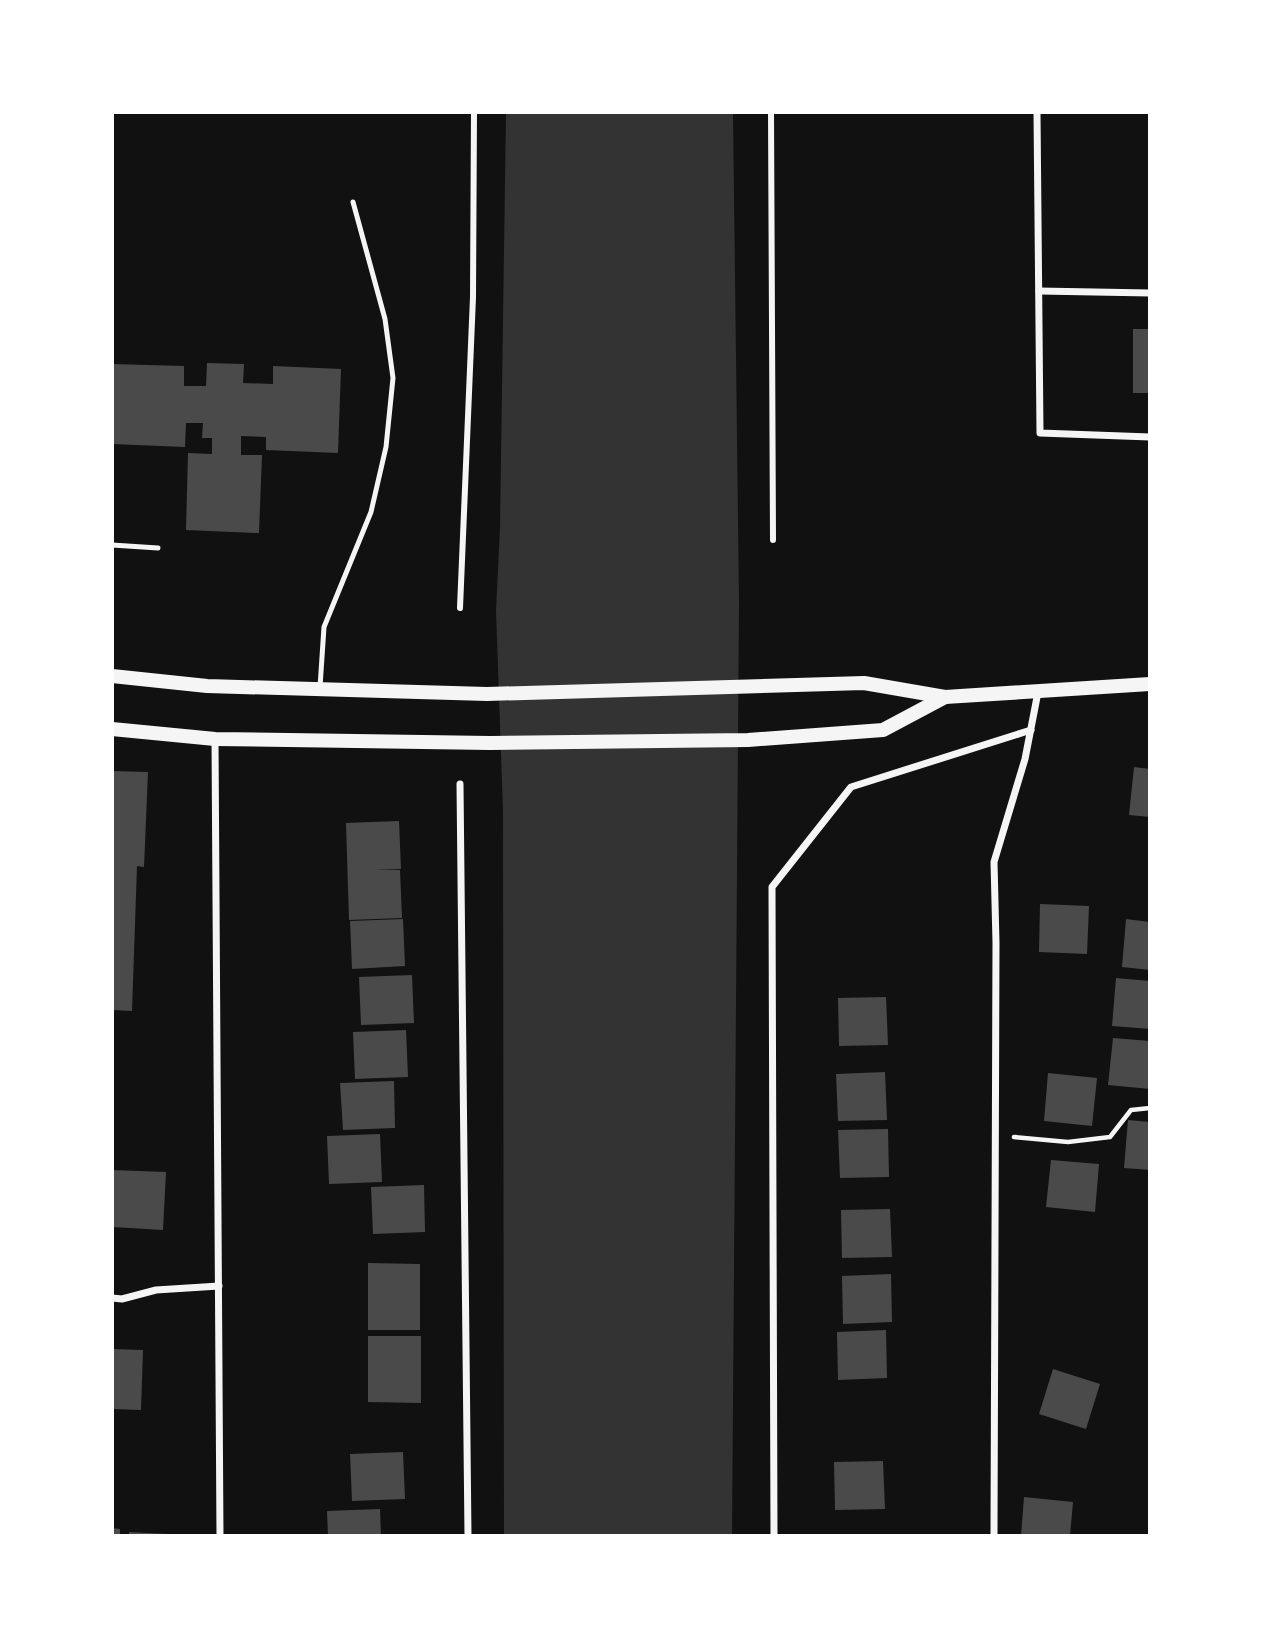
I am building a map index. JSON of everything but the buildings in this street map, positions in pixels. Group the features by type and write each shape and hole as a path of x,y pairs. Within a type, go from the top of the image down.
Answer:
{"main road":[{"path":"112,676 207,686 487,694 864,683 945,697 1150,684"},
{"path":"112,729 215,738 490,743 748,740 883,730 945,697"}],"street":[{"path":"460,608 473,297 474,112"},
{"path":"771,112 774,540"},
{"path":"1037,112 1040,433 1150,437"},
{"path":"1038,291 1150,293"},
{"path":"994,1536 994,862 1013,806 1038,691"},
{"path":"774,1536 772,887 851,787 1031,730"},
{"path":"215,738 220,1536"},
{"path":"460,784 468,1536"},
{"path":"112,1298 122,1299 156,1290 219,1286"}],"lane":[{"path":"320,690 324,627 371,512 386,447 393,378 385,319 353,202"},
{"path":"112,545 158,548"}],"path":[{"path":"996,1135 1068,1142 1110,1137 1131,1110 1150,1108"}],"shaded area":[{"path":"506,112 733,112 739,602 732,1536 504,1536 503,811 496,610 500,528"}]}
